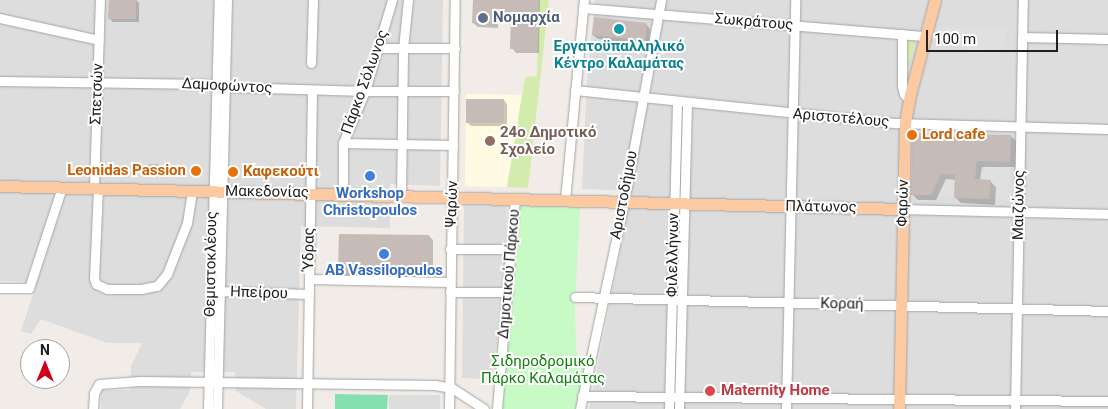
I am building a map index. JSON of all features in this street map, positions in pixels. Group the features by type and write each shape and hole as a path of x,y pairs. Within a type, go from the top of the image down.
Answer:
{"main road":[{"name":"Φαρών","path":"899,404 905,123 909,99 934,0"},
{"name":"Μακεδονίας","path":"0,186 534,199"},
{"name":"Πλάτωνος","path":"534,199 903,209"}],"street":[{"name":"Σπετσών","path":"100,0 94,278 96,284 107,289 141,289 157,286 167,274 187,223 192,191"},
{"name":"Θεμιστοκλέους","path":"208,409 213,381 220,86 218,0"},
{"name":"Θεμιστοκλέους","path":"220,86 227,0"},
{"path":"311,63 313,0"},
{"name":"Πάρκο Σόλωνος","path":"343,194 343,143 365,91 392,0"},
{"path":"401,196 402,48 408,0"},
{"name":"Ψαρών","path":"449,409 455,0"},
{"name":"Αριστοδήμου","path":"580,409 624,202 661,0"},
{"path":"786,409 795,0"},
{"name":"Μαιζώνος","path":"1015,404 1023,0"},
{"path":"565,200 584,4"},
{"name":"Σωκράτους","path":"584,4 658,14 926,36"},
{"path":"0,18 99,40"},
{"path":"902,34 902,86 909,99"},
{"path":"1022,37 1108,39"},
{"path":"378,48 455,48"},
{"name":"Δαμοφώντος","path":"0,81 98,82 312,90 454,91"},
{"name":"Ύδρας","path":"306,409 312,90"},
{"name":"Αριστοτέλους","path":"575,90 677,102 905,123 1108,129"},
{"name":"Φιλελλήνων","path":"677,102 682,301 679,409"},
{"name":"Φιλελλήνων","path":"669,409 672,301 687,103"},
{"path":"343,143 453,145"},
{"path":"0,288 30,288 62,187"},
{"name":"Δημοτικού Πάρκου","path":"497,409 515,199"},
{"name":"Πλάτωνος","path":"903,209 1108,214"},
{"path":"450,249 511,250"},
{"path":"309,279 508,292"},
{"name":"Ηπείρου","path":"215,291 309,294"},
{"name":"Κοραή","path":"575,297 1108,311"},
{"path":"94,409 94,393 99,384 124,381 213,381 435,384 449,387 484,409"},
{"name":"Θεμιστοκλέους","path":"213,381 217,409"},
{"path":"583,392 669,396 786,397 899,404 1015,404 1108,401"}],"shaded area":[{"path":"0,0 443,0 440,186 390,184 390,228 301,226 296,409 266,409 236,391 235,372 191,372 190,391 180,409 101,409 101,390 131,390 131,366 142,343 107,343 41,319 31,334 21,331 37,282 0,281"},
{"path":"595,0 1108,0 1108,409 589,409 632,191 582,189 587,80"},
{"path":"937,28 1006,28 1005,47 996,58 936,39"},
{"name":"24ο Δημοτικό Σχολείο","path":"466,94 522,95 507,187 465,186"},
{"path":"984,162 1010,162 1009,201 989,199 991,180 979,178 980,171 984,171"},
{"path":"954,173 954,197 931,195 942,174"},
{"path":"464,205 507,205 504,289 492,379 462,378"},
{"path":"389,395 440,395 440,409 389,409"}],"green space":[{"path":"539,0 549,0 528,188 507,187 525,77 537,76"},
{"path":"908,41 914,41 915,44 907,74"},
{"name":"Σιδηροδρομικό Πάρκο Καλαμάτας","path":"521,206 580,207 575,308 576,349 586,373 578,409 501,409"},
{"path":"335,394 388,395 387,409 335,409"}],"building":[{"path":"109,0 136,0 136,19 108,19"},
{"path":"473,0 536,0 536,49 510,49 511,12 495,11 494,24 472,23"},
{"name":"Εργατοϋπαλληλικό Κέντρο Καλαμάτας","path":"594,17 647,23 645,41 592,35"},
{"path":"466,99 504,99 504,123 466,123"},
{"path":"912,133 1011,135 1010,162 977,161 975,179 991,180 989,199 954,198 955,175 941,174 931,195 911,195"},
{"path":"148,164 159,164 159,175 149,175"},
{"name":"AB Vassilopoulos","path":"339,234 429,235 429,274 338,273"}],"place":[{"name":"Νομαρχία","path":"483,18"},
{"name":"Εργατοϋπαλληλικό Κέντρο Καλαμάτας","path":"619,29"},
{"name":"Lord cafe","path":"912,135"},
{"name":"24ο Δημοτικό Σχολείο","path":"490,141"},
{"name":"Leonidas Passion","path":"196,171"},
{"name":"Καφεκούτι","path":"233,172"},
{"name":"Workshop Christopoulos","path":"370,176"},
{"name":"AB Vassilopoulos","path":"384,254"},
{"name":"Maternity Home","path":"710,391"}]}
